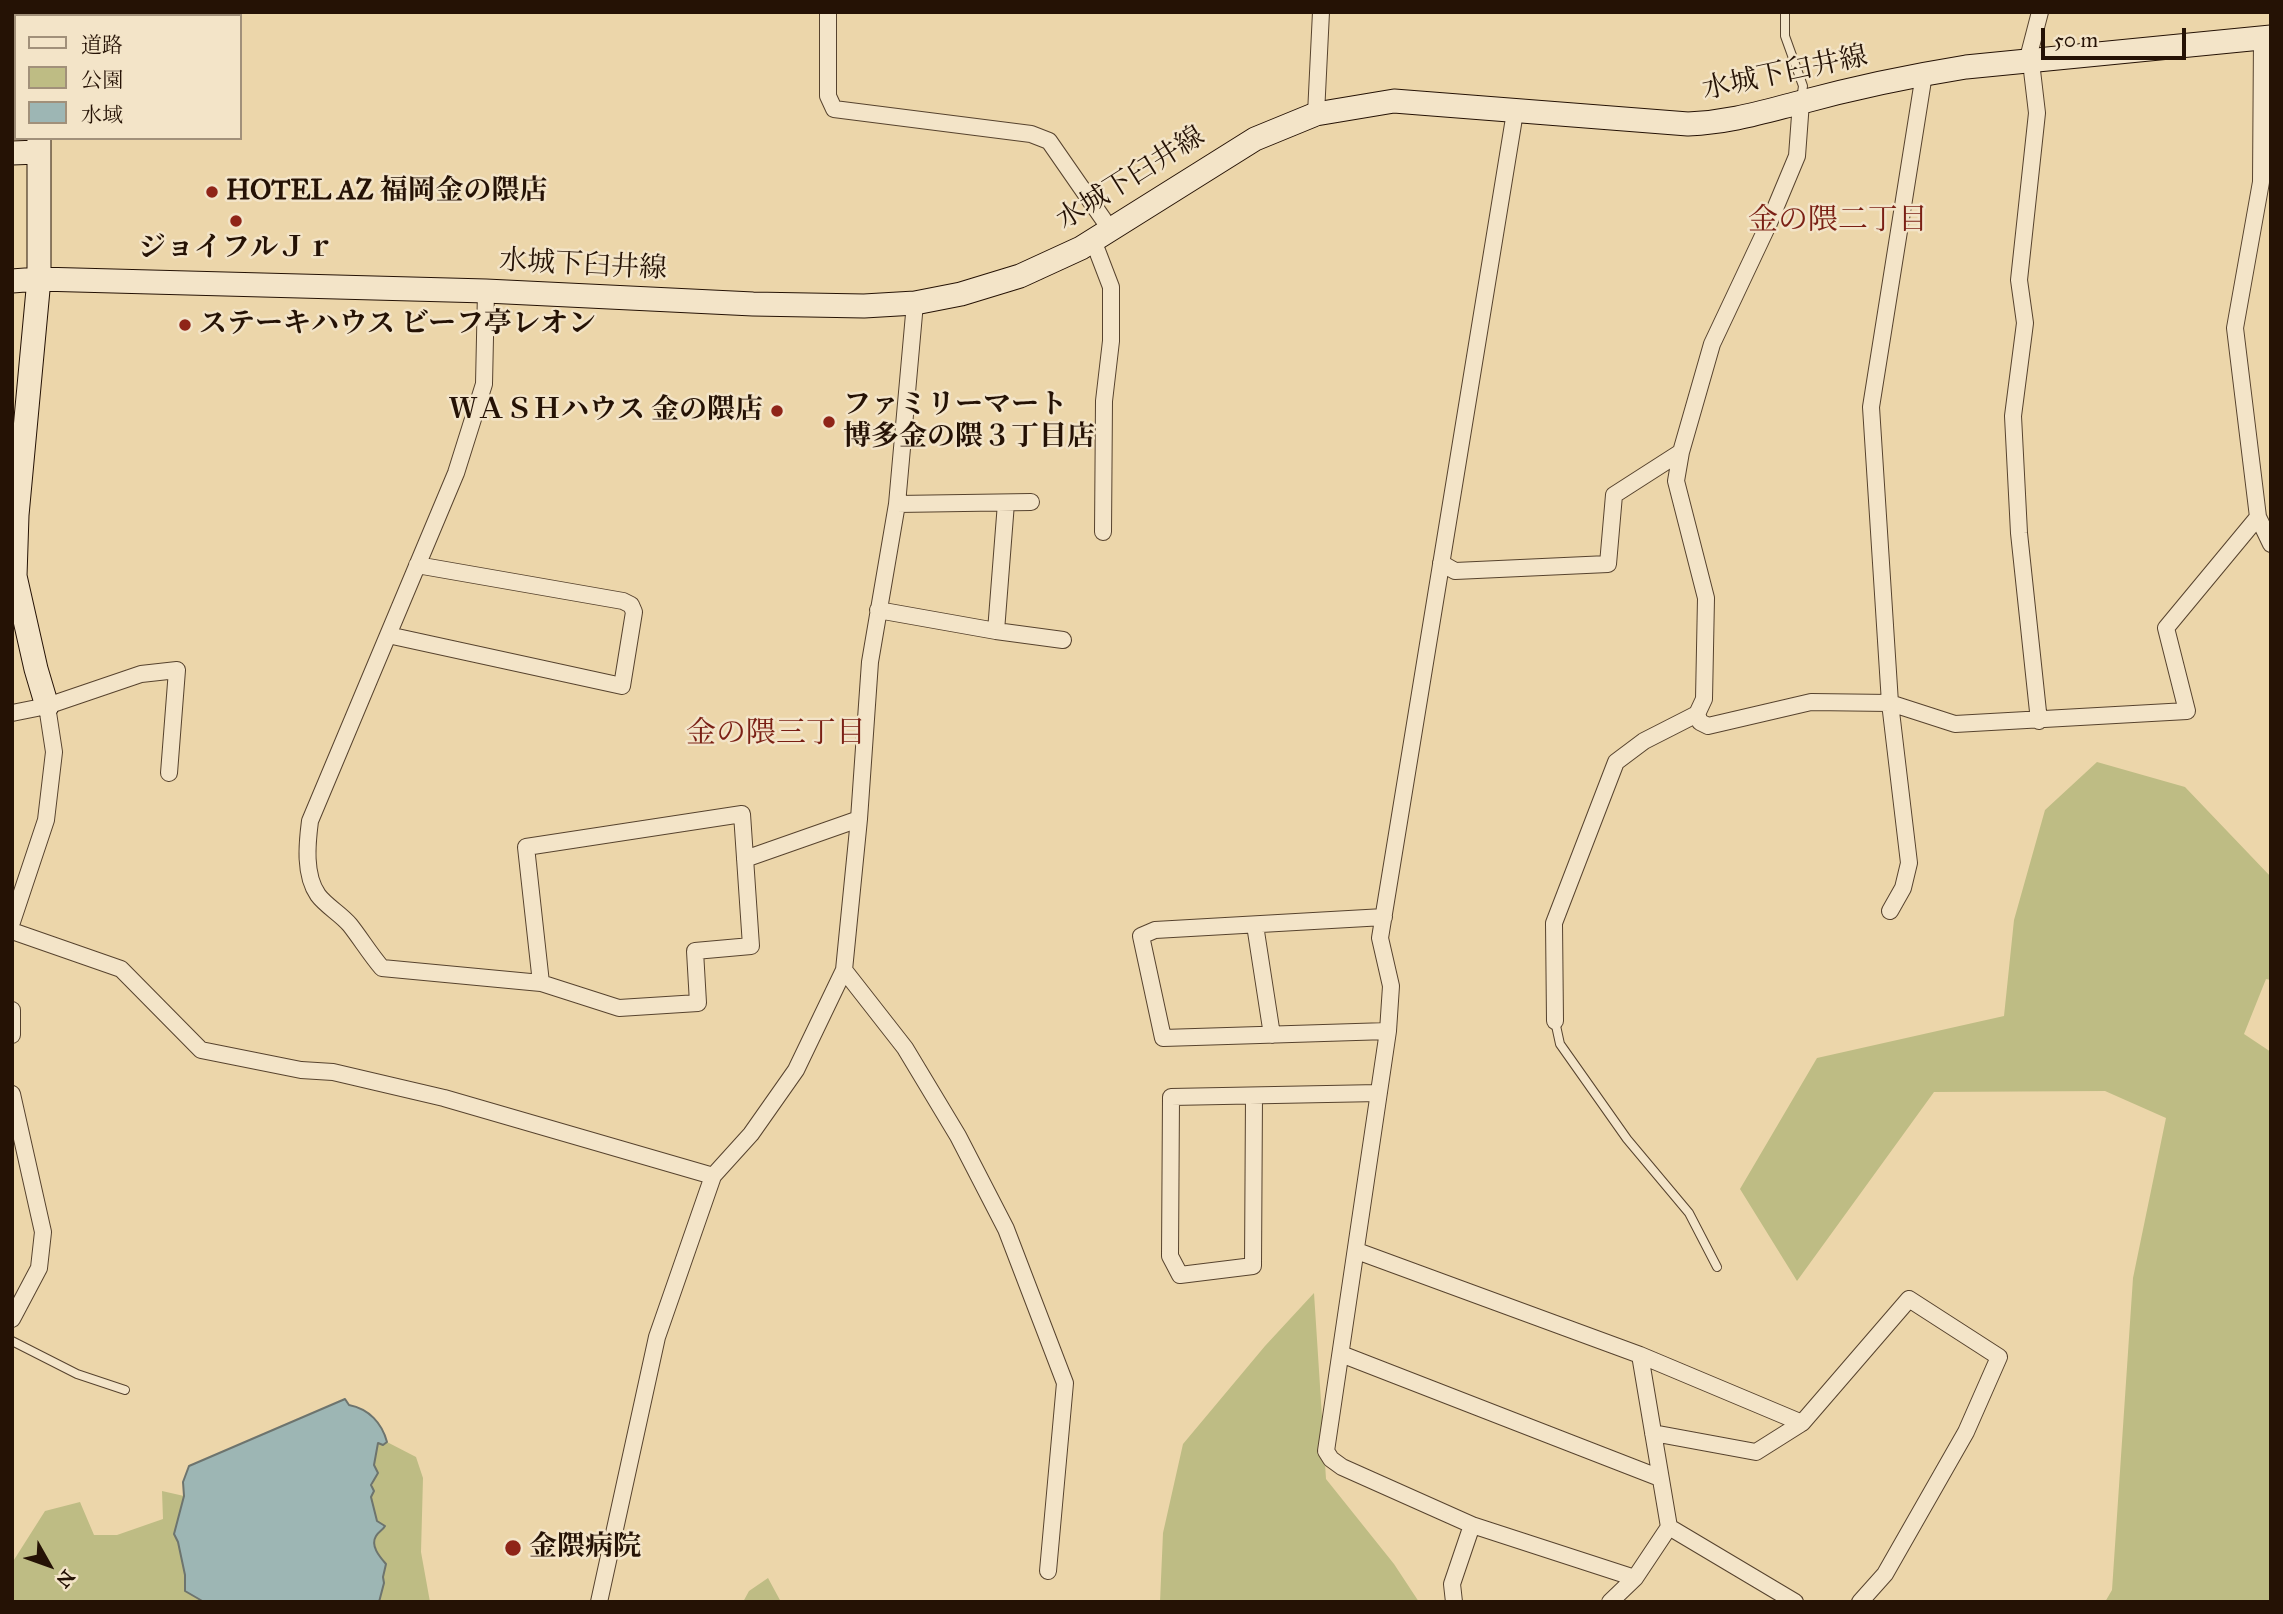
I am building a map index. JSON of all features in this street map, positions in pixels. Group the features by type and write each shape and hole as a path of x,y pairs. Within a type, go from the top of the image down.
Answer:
{"main road":[{"name":"水城下臼井線","path":"12,281 39,279 486,290 753,304 864,306 915,303 961,294 1020,276 1101,234 1255,139 1316,114 1394,101 1688,124 1716,122 1748,117 1924,74 1966,67 2266,37"},
{"path":"12,153 39,145 39,279 18,456 15,576 47,706"}],"street":[{"path":"828,12 828,96 834,109 1031,134 1049,141 1101,234 1111,287 1111,341 1104,401 1103,532"},
{"path":"1316,114 1321,12"},
{"path":"2039,721 2019,533 2013,416 2025,323 2019,280 2037,113 2029,62 2040,12"},
{"path":"2266,37 2261,182 2235,328 2258,517 2271,544"},
{"path":"1890,911 1903,888 1909,863 1890,703 1871,407 1924,74"},
{"path":"1555,1021 1554,923 1616,762 1644,741 1697,714 1704,699 1706,598 1676,481 1681,452 1712,344 1797,156 1801,102"},
{"path":"1515,112 1381,938 1391,986 1388,1031 1326,1451 1331,1459 1342,1467 1472,1525 1635,1578"},
{"path":"486,290 484,384 456,473 310,821 307,839 309,870 318,894 349,924 382,968 541,983 619,1008 698,1003 695,951 751,946 741,814 526,847 541,983"},
{"path":"599,1602 657,1337 713,1176 751,1134 796,1070 844,970 859,819 870,662 897,504 915,303"},
{"path":"1441,563 1455,571 1608,564 1614,495 1681,452"},
{"path":"897,504 1031,502"},
{"path":"996,631 1006,503"},
{"path":"1697,714 1700,722 1708,726 1811,702 1890,703 1955,724 2187,710 2166,628 2258,517"},
{"path":"388,635 622,685 634,612 631,605 623,601 417,565"},
{"path":"878,610 1063,640"},
{"path":"12,713 47,706 141,674 177,670 169,773"},
{"path":"12,922 46,820 54,752 47,706"},
{"path":"745,859 859,819"},
{"path":"1384,917 1155,930 1141,936 1163,1038 1388,1031"},
{"path":"1255,925 1272,1035"},
{"path":"12,931 121,969 201,1050 301,1070 333,1072 444,1098 713,1176"},
{"path":"844,970 905,1048 958,1136 1006,1229 1065,1382 1048,1571"},
{"path":"12,1010 12,1035"},
{"path":"1254,1096 1253,1266 1180,1275 1170,1256 1171,1097 1379,1093"},
{"path":"12,1094 43,1231 39,1268 12,1319"},
{"path":"1357,1251 1640,1355 1802,1423"},
{"path":"1653,1433 1756,1452 1802,1423 1909,1299 1999,1357 1966,1432 1885,1574 1860,1602"},
{"path":"1341,1354 1660,1478"},
{"path":"1610,1602 1635,1578 1669,1527 1640,1355"},
{"path":"1454,1602 1452,1584 1472,1525"},
{"path":"1669,1527 1795,1602"}],"lane":[{"path":"1785,12 1785,36 1803,86 1801,102"},
{"path":"1555,1021 1560,1044 1627,1139 1689,1213 1717,1267"},
{"path":"12,1341 76,1374 125,1390"}],"green space":[{"path":"2097,762 2185,787 2271,877 2271,980 2266,979 2244,1034 2271,1052 2271,1602 2105,1602 2112,1590 2133,1278 2166,1118 2105,1091 1934,1092 1797,1281 1740,1189 1817,1058 2004,1016 2014,920 2045,810"},
{"path":"1314,1293 1326,1479 1394,1564 1419,1602 1160,1602 1163,1533 1183,1444 1265,1346"},
{"path":"387,1442 416,1457 423,1478 421,1552 430,1602 379,1602 384,1568 377,1552 375,1536 384,1529 375,1516 371,1494 378,1473 374,1465 378,1443 383,1445"},
{"path":"162,1491 184,1496 174,1534 183,1559 184,1584 204,1602 12,1602 12,1563 45,1511 80,1502 94,1535 117,1535 163,1519"},
{"path":"768,1578 781,1602 743,1602 749,1591"}],"water":[{"path":"345,1399 349,1405 374,1418 387,1442 383,1445 378,1443 374,1465 378,1473 371,1485 377,1521 385,1526 374,1540 376,1551 386,1564 379,1602 204,1602 185,1591 185,1575 174,1534 184,1496 183,1482 189,1466"}],"place":[{"name":"HOTEL AZ 福岡金の隈店","path":"212,192"},
{"name":"ジョイフルＪｒ","path":"236,221"},
{"name":"ステーキハウス ビーフ亭レオン","path":"185,325"},
{"name":"ＷＡＳＨハウス 金の隈店","path":"777,411"},
{"name":"ファミリーマート 博多金の隈３丁目店","path":"829,422"},
{"name":"金隈病院","path":"513,1548"}],"district":[{"name":"金の隈二丁目","path":"1838,222"},
{"name":"金の隈三丁目","path":"776,735"}]}
